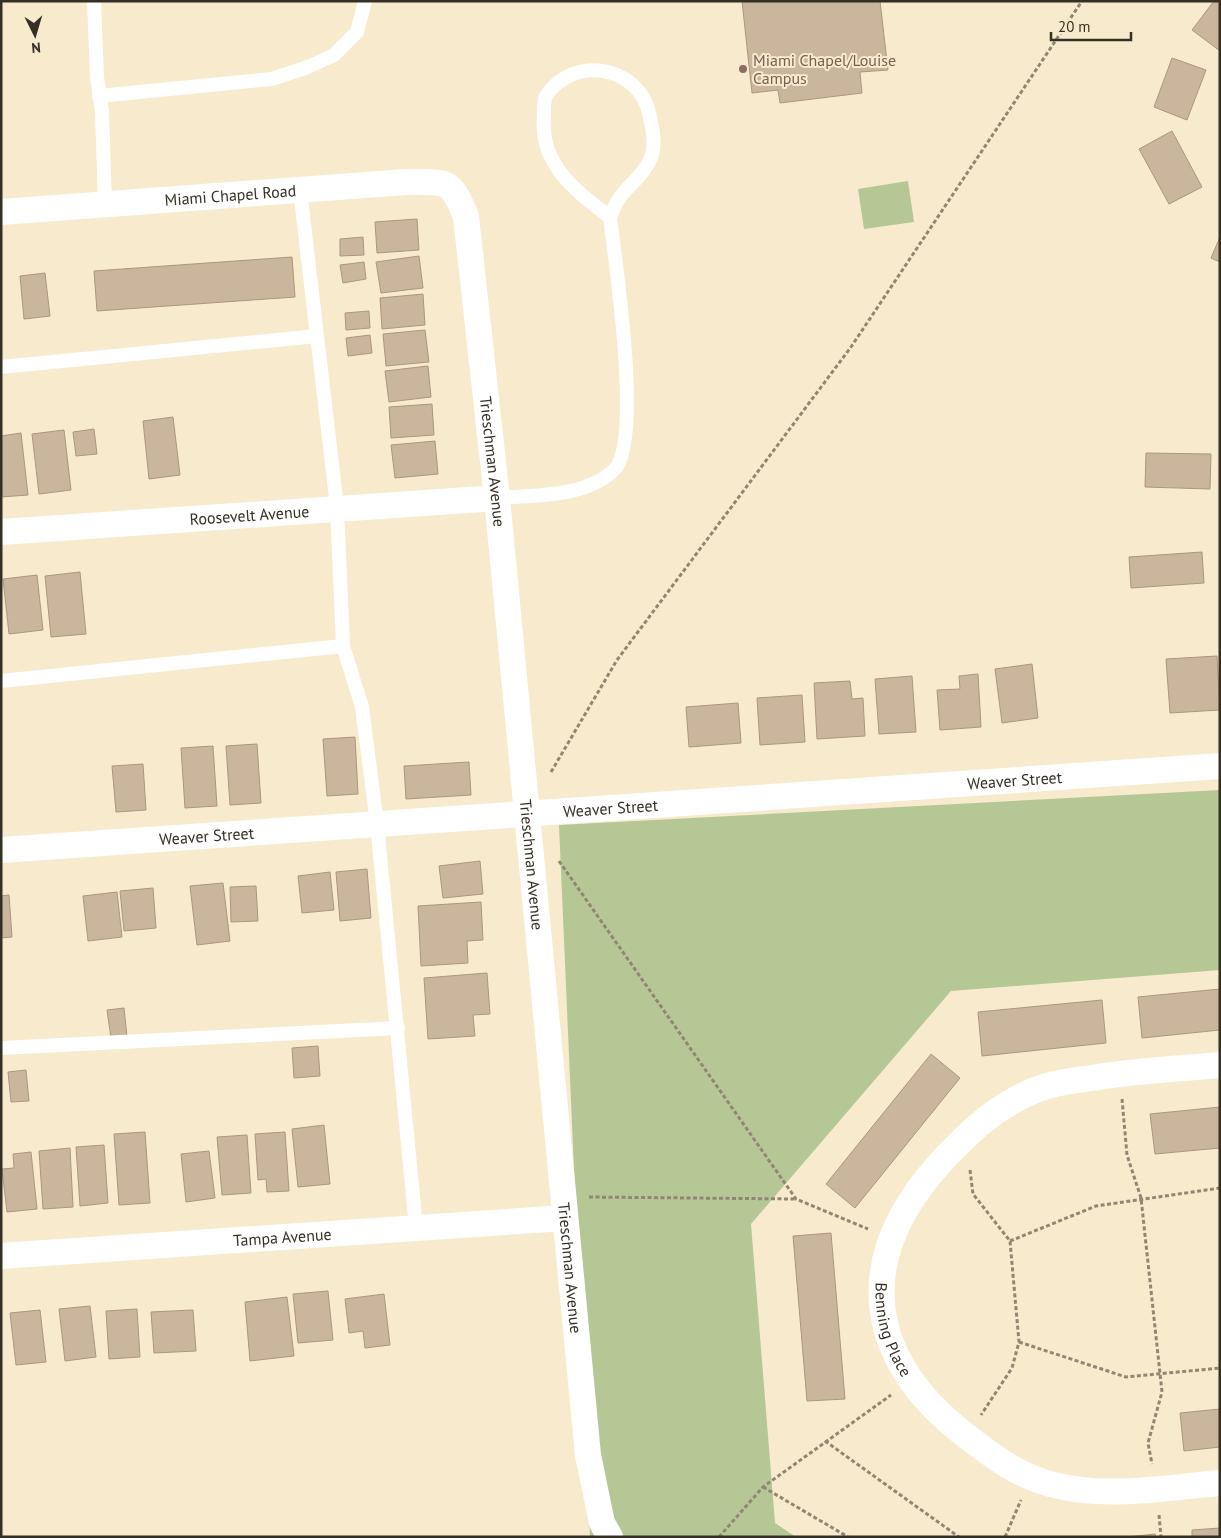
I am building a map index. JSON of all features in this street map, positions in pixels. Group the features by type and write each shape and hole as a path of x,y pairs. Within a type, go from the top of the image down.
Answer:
{"street":[{"name":"Miami Chapel Road","path":"1,212 406,182 441,183 456,193"},
{"name":"Trieschman Avenue","path":"456,193 466,217 497,498 526,814 552,1058 564,1218 588,1455 600,1513 610,1537"},
{"name":"Roosevelt Avenue","path":"1,532 337,507 497,498"},
{"name":"Weaver Street","path":"1,850 1220,766"},
{"name":"Benning Place","path":"1220,1065 1120,1073 1066,1082 1035,1090 999,1108 965,1135 928,1176 914,1195 891,1239 882,1281 884,1320 889,1339 910,1381 939,1415 1012,1469 1030,1478 1064,1487 1095,1492 1220,1483"},
{"name":"Tampa Avenue","path":"1,1256 564,1218"}],"lane":[{"path":"94,1 105,204"},
{"path":"100,96 272,79 308,67 334,56 357,32 365,1"},
{"path":"497,498 566,492 596,482 615,469 623,447 628,419 628,377 610,217 619,198 642,176 653,153 652,127 646,100 626,79 606,70 584,72 560,81 545,98 543,123 545,146 552,162 571,184 588,201 610,217"},
{"path":"300,190 337,507 344,646 362,707 377,824 416,1228"},
{"path":"1,367 317,336"},
{"path":"1,680 344,646"},
{"path":"1,1048 398,1028"}],"path":[{"path":"546,780 617,660 851,347 1082,1"},
{"path":"554,856 796,1199"},
{"path":"1120,1073 1127,1156 1142,1198 1162,1392 1148,1443 1156,1489 1161,1537"},
{"path":"965,1135 973,1194 1010,1241 1019,1342 1012,1368 966,1436"},
{"path":"1010,1241 1096,1206 1220,1188"},
{"path":"564,1218 586,1197 796,1199 891,1239"},
{"path":"1019,1342 1126,1377 1220,1368"},
{"path":"718,1537 763,1487 910,1381"},
{"path":"826,1441 959,1537"},
{"path":"1005,1537 1030,1478"},
{"path":"763,1487 848,1537"}],"green space":[{"path":"908,181 914,222 864,229 858,189"},
{"path":"1220,790 1220,970 951,991 751,1224 775,1523 796,1537 590,1537 559,825"}],"building":[{"path":"742,1 880,1 888,70 860,72 862,93 780,103 778,90 752,93"},
{"path":"1214,1 1220,1 1220,51 1192,30"},
{"path":"1172,58 1206,70 1187,120 1154,107"},
{"path":"1172,131 1202,187 1169,204 1139,149"},
{"path":"417,219 419,250 377,253 375,222"},
{"path":"363,237 364,255 340,256 340,239"},
{"path":"1220,237 1220,262 1211,258"},
{"path":"419,256 423,288 381,293 376,262"},
{"path":"292,257 295,297 97,311 94,271"},
{"path":"364,262 366,279 343,283 340,265"},
{"path":"45,273 50,316 24,319 20,276"},
{"path":"423,294 425,325 382,329 380,298"},
{"path":"369,311 370,328 346,330 345,313"},
{"path":"425,330 429,362 386,366 383,334"},
{"path":"370,335 372,353 348,356 346,338"},
{"path":"428,366 431,397 389,402 385,371"},
{"path":"432,404 434,435 391,438 389,407"},
{"path":"173,417 180,475 149,479 143,421"},
{"path":"94,429 97,454 76,456 73,432"},
{"path":"64,430 71,490 39,494 32,434"},
{"path":"21,433 28,495 1,497 1,436"},
{"path":"435,441 438,474 395,478 391,445"},
{"path":"1146,453 1211,454 1210,489 1145,487"},
{"path":"1202,552 1204,583 1131,588 1129,557"},
{"path":"80,572 86,634 51,637 45,576"},
{"path":"37,575 43,630 9,634 3,579"},
{"path":"1217,656 1220,710 1170,713 1166,659"},
{"path":"1032,664 1038,718 1002,723 995,669"},
{"path":"978,674 981,727 940,730 937,690 960,689 959,676"},
{"path":"912,676 916,732 879,734 875,679"},
{"path":"850,681 852,699 863,698 865,736 817,739 814,683"},
{"path":"802,695 805,742 760,745 757,698"},
{"path":"738,703 741,743 689,747 686,707"},
{"path":"355,737 358,794 327,796 323,739"},
{"path":"257,744 261,803 230,805 226,746"},
{"path":"213,746 217,806 185,808 181,748"},
{"path":"469,762 471,795 406,799 404,766"},
{"path":"143,764 146,810 116,812 112,766"},
{"path":"480,861 483,894 443,898 439,866"},
{"path":"367,869 371,918 340,921 336,872"},
{"path":"330,872 334,910 302,913 298,876"},
{"path":"223,883 230,941 197,945 190,886"},
{"path":"256,886 258,921 231,922 230,887"},
{"path":"153,888 156,928 124,931 120,891"},
{"path":"117,892 122,937 88,941 83,896"},
{"path":"9,895 12,937 1,938 1,896"},
{"path":"481,902 483,940 467,941 468,963 421,966 418,906"},
{"path":"487,973 490,1014 473,1015 475,1036 428,1039 424,978"},
{"path":"1220,989 1220,1030 1142,1038 1138,997"},
{"path":"1102,1000 1106,1043 982,1056 978,1012"},
{"path":"124,1008 127,1036 111,1038 107,1010"},
{"path":"318,1046 320,1076 294,1078 292,1048"},
{"path":"931,1054 960,1078 855,1208 826,1184"},
{"path":"26,1070 29,1101 11,1102 8,1072"},
{"path":"1220,1107 1220,1148 1155,1154 1150,1114"},
{"path":"324,1125 330,1184 298,1187 292,1129"},
{"path":"145,1132 150,1203 119,1205 114,1134"},
{"path":"285,1132 289,1191 267,1192 266,1179 258,1180 255,1134"},
{"path":"247,1135 251,1193 222,1195 217,1137"},
{"path":"104,1145 108,1203 80,1206 76,1147"},
{"path":"70,1148 73,1207 43,1209 39,1151"},
{"path":"209,1151 215,1198 186,1202 181,1154"},
{"path":"31,1152 37,1209 7,1212 2,1169 14,1168 13,1154"},
{"path":"831,1233 845,1399 807,1401 793,1236"},
{"path":"328,1291 333,1340 298,1343 293,1294"},
{"path":"384,1294 390,1345 365,1348 363,1331 349,1333 345,1299"},
{"path":"287,1297 294,1356 250,1361 245,1302"},
{"path":"90,1306 96,1357 65,1361 59,1309"},
{"path":"137,1309 140,1357 109,1359 106,1311"},
{"path":"40,1310 46,1362 16,1365 10,1313"},
{"path":"193,1310 196,1351 154,1353 151,1312"},
{"path":"1220,1409 1220,1447 1184,1451 1180,1413"},
{"path":"1220,1528 1220,1537 1192,1537 1192,1530"},
{"path":"1155,1534 1156,1537 1127,1537"}],"place":[{"name":"Miami Chapel/Louise Campus","path":"743,69"}]}
